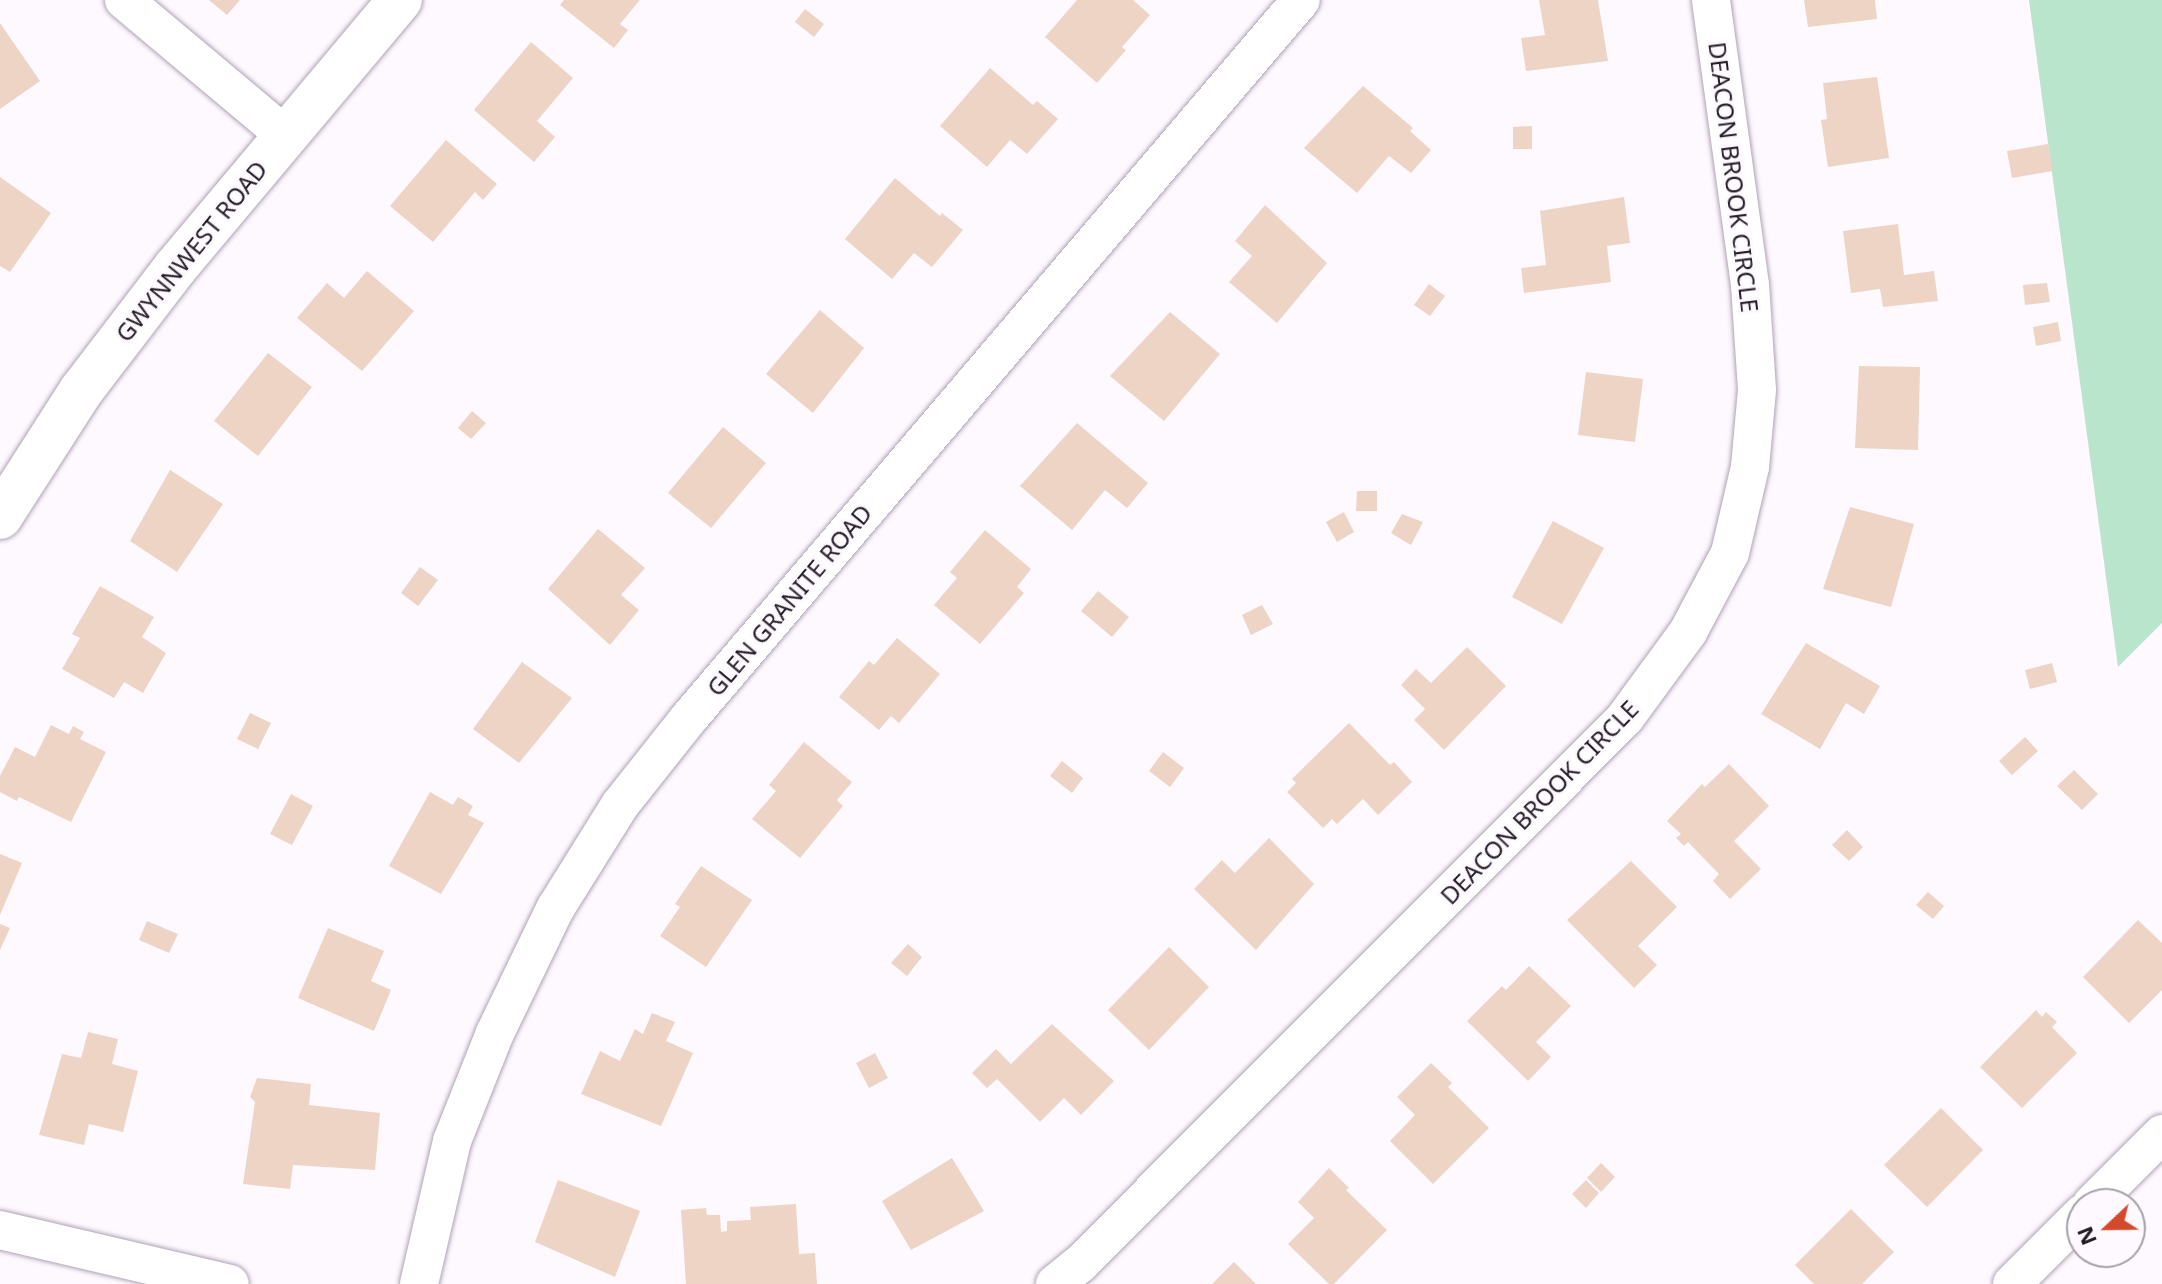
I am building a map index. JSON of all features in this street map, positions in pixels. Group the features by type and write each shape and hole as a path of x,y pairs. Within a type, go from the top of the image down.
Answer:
{"street":[{"path":"124,0 144,20 285,135"},
{"name":"GWYNNWEST ROAD","path":"0,517 81,391 175,268 400,0"},
{"name":"GLEN GRANITE ROAD","path":"419,1284 452,1141 495,1033 555,909 620,805 689,718 1301,0"},
{"name":"DEACON BROOK CIRCLE","path":"1055,1284 1081,1263 1625,718 1688,632 1730,553 1750,467 1757,390 1750,285 1711,0"},
{"path":"2108,1188 2162,1134"},
{"path":"0,1230 230,1284"},
{"path":"2012,1284 2066,1230"}],"green space":[{"path":"2029,0 2162,0 2162,623 2118,667"}],"building":[{"path":"209,0 240,0 227,15"},
{"path":"564,0 640,0 620,24 628,30 614,48 560,5"},
{"path":"1077,0 1133,0 1150,15 1122,47 1126,50 1097,83 1045,37"},
{"path":"1539,0 1598,0 1608,61 1526,71 1521,38 1545,35"},
{"path":"1804,0 1875,0 1877,19 1808,27"},
{"path":"805,9 824,24 814,37 795,22"},
{"path":"0,23 40,81 0,109"},
{"path":"531,42 573,78 537,121 555,137 534,162 474,110"},
{"path":"990,68 1033,105 1037,101 1058,119 1027,154 1010,140 987,167 940,126"},
{"path":"1877,77 1889,158 1828,167 1821,120 1827,119 1823,83"},
{"path":"1363,86 1413,128 1410,131 1431,150 1411,173 1389,156 1357,193 1304,148"},
{"path":"1532,126 1532,149 1513,149 1513,127"},
{"path":"446,140 497,184 483,200 475,192 433,242 390,206"},
{"path":"2048,144 2053,171 2012,178 2007,151"},
{"path":"0,177 51,213 10,272 0,266"},
{"path":"895,178 940,216 942,213 963,230 932,267 914,253 892,279 845,239"},
{"path":"1624,197 1630,243 1607,246 1611,282 1524,293 1521,268 1546,265 1540,211"},
{"path":"1265,205 1327,263 1277,323 1229,282 1252,256 1235,241"},
{"path":"1898,224 1904,275 1934,271 1938,301 1883,307 1880,289 1851,293 1843,231"},
{"path":"367,271 414,311 362,371 297,318 327,283 344,298"},
{"path":"2047,283 2050,302 2025,305 2023,285"},
{"path":"1429,284 1445,296 1430,316 1414,305"},
{"path":"820,310 864,348 813,413 766,374"},
{"path":"1170,312 1220,354 1164,421 1110,376"},
{"path":"2058,322 2061,341 2036,346 2033,327"},
{"path":"268,353 312,387 258,456 214,421"},
{"path":"1859,366 1920,367 1918,450 1855,448"},
{"path":"1586,372 1643,379 1635,442 1578,435"},
{"path":"472,411 486,423 471,439 458,428"},
{"path":"1077,423 1148,483 1127,508 1105,490 1072,530 1020,486"},
{"path":"723,427 766,463 711,528 668,493"},
{"path":"170,470 223,504 177,572 130,541"},
{"path":"1357,491 1377,491 1377,511 1356,511"},
{"path":"1850,507 1914,524 1891,607 1823,589"},
{"path":"1344,512 1354,532 1337,542 1326,522"},
{"path":"1402,514 1423,522 1411,545 1391,533"},
{"path":"1553,521 1604,548 1562,624 1512,597"},
{"path":"598,529 645,568 621,595 639,610 610,645 548,589"},
{"path":"985,530 1031,569 1017,587 1024,593 980,644 934,605 957,578 950,572"},
{"path":"420,567 438,580 418,606 401,593"},
{"path":"100,586 154,617 142,637 166,653 143,693 124,682 114,698 62,669 80,638 72,634"},
{"path":"1098,591 1129,617 1112,637 1081,611"},
{"path":"1262,605 1273,624 1251,635 1242,615"},
{"path":"897,638 940,674 899,723 891,716 879,730 839,697 869,661 874,665"},
{"path":"1806,643 1880,686 1864,714 1846,703 1820,749 1761,714"},
{"path":"1467,647 1506,686 1444,750 1414,720 1425,709 1401,685 1416,669 1431,683"},
{"path":"522,662 572,698 519,763 473,729"},
{"path":"2052,663 2057,682 2030,689 2025,670"},
{"path":"250,713 271,723 258,749 237,739"},
{"path":"1349,723 1390,765 1394,762 1412,782 1378,815 1363,799 1337,824 1332,819 1323,828 1287,792 1296,783 1292,779"},
{"path":"51,725 69,734 73,726 84,732 80,739 106,752 71,822 19,797 17,801 0,792 0,776 15,747 35,757"},
{"path":"2025,737 2038,751 2012,775 1999,761"},
{"path":"804,742 852,782 837,800 843,806 800,858 752,819 776,791 769,785"},
{"path":"1163,752 1184,768 1170,787 1149,771"},
{"path":"1062,761 1083,778 1072,793 1050,776"},
{"path":"1729,764 1769,806 1734,841 1761,869 1730,899 1713,881 1719,874 1688,842 1684,846 1676,838 1681,834 1667,821 1702,784 1705,787"},
{"path":"2074,770 2098,794 2082,810 2057,786"},
{"path":"430,792 453,805 458,797 473,806 468,815 484,823 441,894 389,866"},
{"path":"291,794 313,806 292,845 270,834"},
{"path":"1847,830 1863,847 1849,861 1832,845"},
{"path":"1269,838 1314,884 1256,950 1194,889 1222,860 1235,873"},
{"path":"0,854 22,863 0,915"},
{"path":"1631,861 1677,907 1638,946 1657,965 1634,988 1567,920"},
{"path":"701,866 752,900 706,967 660,936 680,907 675,904"},
{"path":"1928,892 1944,906 1933,919 1916,905"},
{"path":"2138,920 2162,943 2162,990 2129,1023 2083,977"},
{"path":"147,921 178,934 169,953 139,940"},
{"path":"0,924 10,928 0,950"},
{"path":"328,928 384,951 371,981 391,990 374,1031 298,998"},
{"path":"908,944 922,957 907,976 891,963"},
{"path":"1169,947 1209,987 1149,1050 1108,1010"},
{"path":"1529,966 1571,1006 1536,1042 1551,1057 1528,1081 1467,1021 1502,986 1506,990"},
{"path":"2036,1010 2042,1017 2046,1012 2057,1022 2052,1027 2077,1053 2022,1108 1980,1067"},
{"path":"652,1013 675,1022 666,1041 693,1053 661,1126 581,1094 600,1051 620,1061 635,1029 643,1034"},
{"path":"1052,1024 1114,1081 1081,1115 1064,1098 1040,1122 997,1079 987,1088 972,1073 996,1049 1011,1064"},
{"path":"88,1032 118,1039 112,1064 138,1071 123,1132 89,1124 84,1145 39,1135 62,1054 81,1058"},
{"path":"875,1053 888,1078 869,1088 856,1063"},
{"path":"1431,1063 1452,1083 1448,1087 1489,1128 1433,1184 1390,1141 1415,1115 1397,1097"},
{"path":"257,1078 311,1084 309,1105 380,1113 375,1170 293,1165 290,1189 243,1184 255,1102 250,1097"},
{"path":"1941,1108 1983,1150 1927,1207 1884,1165"},
{"path":"952,1158 984,1211 911,1250 882,1201"},
{"path":"1601,1163 1615,1177 1601,1192 1587,1178"},
{"path":"1329,1168 1349,1188 1346,1190 1387,1230 1334,1284 1329,1284 1288,1244 1314,1218 1298,1202"},
{"path":"558,1180 640,1211 615,1277 535,1242"},
{"path":"1586,1180 1599,1193 1586,1208 1572,1194"},
{"path":"796,1204 799,1254 815,1253 817,1284 686,1284 681,1210 706,1208 707,1215 720,1215 721,1232 727,1231 727,1221 751,1220 750,1207"},
{"path":"1851,1209 1894,1252 1862,1284 1814,1284 1795,1265"},
{"path":"1234,1262 1256,1284 1212,1284"}]}
